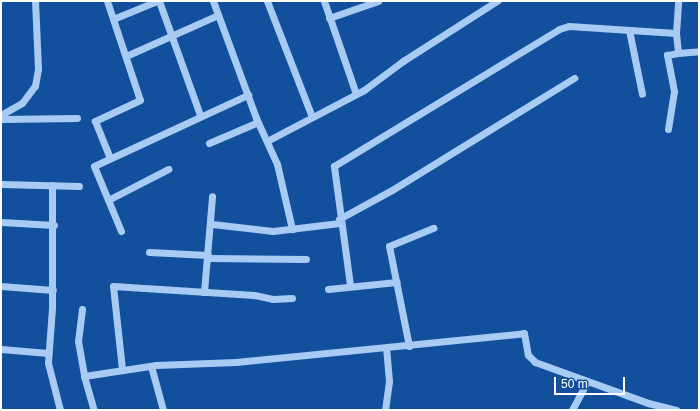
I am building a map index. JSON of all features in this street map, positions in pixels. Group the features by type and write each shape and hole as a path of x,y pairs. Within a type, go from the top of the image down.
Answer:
{"street":[{"path":"1,115 22,103 34,86 38,69 35,1"},
{"path":"107,1 140,100 95,121 110,158"},
{"path":"113,19 158,1 200,115"},
{"path":"213,1 258,122 277,164 292,229"},
{"path":"267,1 312,117"},
{"path":"324,1 356,94"},
{"path":"329,18 378,1"},
{"path":"267,141 356,94 497,1"},
{"path":"678,1 676,34 678,53"},
{"path":"126,56 218,15"},
{"path":"350,285 339,221 334,166 559,29 570,26 676,34"},
{"path":"629,30 642,94"},
{"path":"668,129 674,91 667,55 699,51"},
{"path":"212,224 273,231 339,221 574,78"},
{"path":"121,230 94,166 200,115 248,94"},
{"path":"1,119 77,118"},
{"path":"208,143 258,122"},
{"path":"108,200 168,169"},
{"path":"1,184 79,186"},
{"path":"52,185 54,225 53,290 48,363 60,410"},
{"path":"204,292 212,224 212,196"},
{"path":"1,222 54,225"},
{"path":"409,346 389,246 433,228"},
{"path":"149,252 208,257 306,259"},
{"path":"328,289 350,285 396,282"},
{"path":"1,286 53,290"},
{"path":"122,369 113,286 254,295 273,299 292,298"},
{"path":"82,309 78,341 84,376 94,410"},
{"path":"84,376 122,369 151,366 236,362 409,346 524,333 528,355 535,362 648,403 676,410"},
{"path":"385,410 390,381 386,348"},
{"path":"1,349 48,353"},
{"path":"151,366 163,410"},
{"path":"572,410 587,382"}]}
